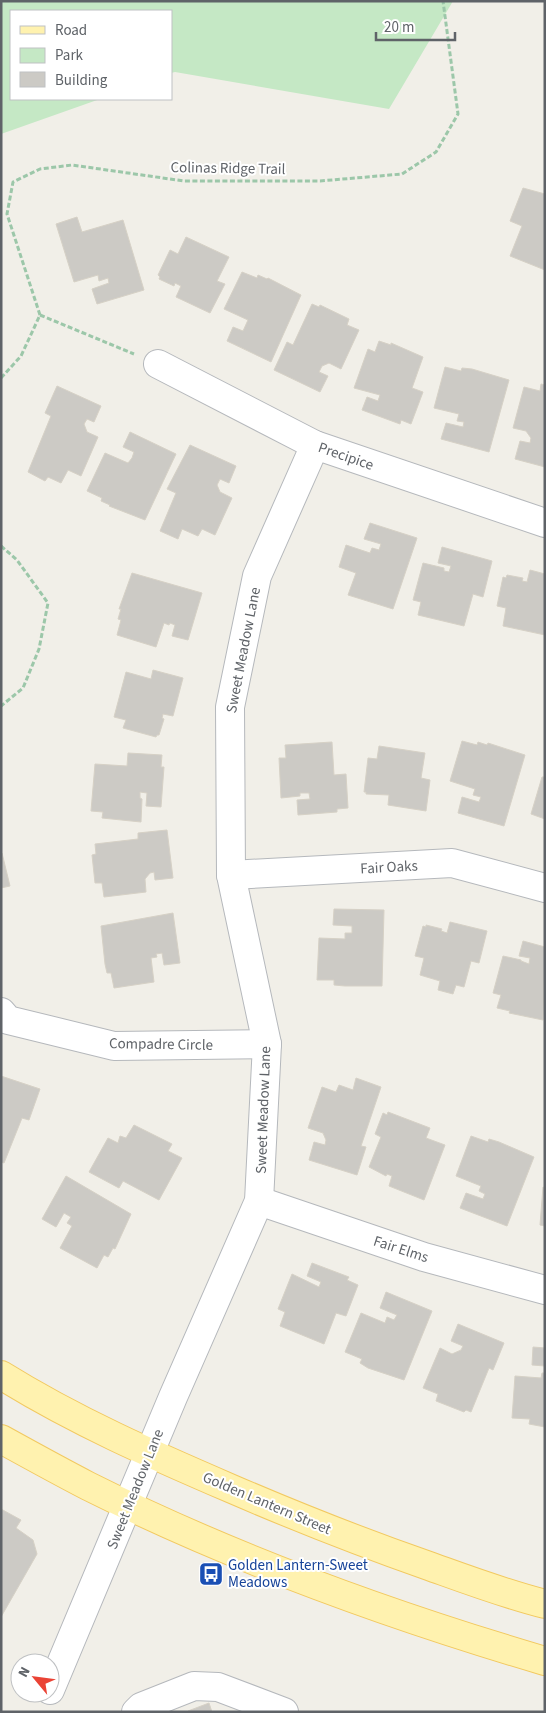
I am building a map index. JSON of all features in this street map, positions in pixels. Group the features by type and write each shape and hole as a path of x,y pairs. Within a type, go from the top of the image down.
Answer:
{"main road":[{"name":"Golden Lantern Street","path":"1,1376 44,1402 150,1454 351,1538 511,1595 545,1604"},
{"path":"1,1439 88,1486 238,1554 413,1620 545,1661"}],"street":[{"name":"Precipice","path":"158,364 315,445 545,523"},
{"name":"Sweet Meadow Lane","path":"60,1666 259,1202 267,1044 231,875 230,707 257,576 315,445"},
{"name":"Fair Oaks","path":"231,875 452,863 545,888"},
{"name":"Compadre Circle","path":"1,1012 8,1020 114,1046 267,1044"},
{"name":"Fair Elms","path":"259,1202 424,1257 545,1290"},
{"path":"136,1712 141,1707 194,1686 218,1687 284,1712"}],"path":[{"name":"Colinas Ridge Trail","path":"40,315 7,214 13,182 40,169 72,165 184,181 320,181 402,174 436,152 458,114 443,1"},
{"path":"1,378 21,356 40,315 158,364"},
{"path":"1,546 17,560 48,603 39,649 23,688 1,706"}],"green space":[{"path":"1,1 453,1 389,109 172,73 172,10 10,10 10,100 97,100 1,134"}],"building":[{"path":"523,188 545,194 545,270 510,256 522,226 510,221"},
{"path":"77,217 82,232 123,220 144,290 97,304 92,289 109,283 108,278 99,281 98,275 74,282 56,224"},
{"path":"186,237 229,257 217,281 225,284 210,313 176,297 181,286 175,283 174,286 159,279 158,275 170,250 178,254"},
{"path":"242,272 257,278 258,275 268,278 301,295 271,362 227,341 233,327 243,331 248,320 224,309"},
{"path":"312,304 319,307 320,305 349,319 347,325 359,330 341,369 329,363 322,366 319,372 328,376 320,392 274,370 287,342 293,345"},
{"path":"379,341 391,345 391,343 423,357 412,388 423,392 411,424 401,420 400,424 362,410 367,397 378,401 380,395 354,388 368,349 375,352"},
{"path":"445,367 461,371 462,368 472,369 509,380 489,452 441,439 446,423 463,427 464,422 457,421 459,414 434,408"},
{"path":"541,384 545,385 545,467 515,459 520,441 530,443 531,438 526,431 513,428 524,387 540,391"},
{"path":"57,386 101,406 94,422 87,419 84,424 87,432 98,437 81,476 68,470 61,483 48,477 45,481 28,472 51,416 45,413"},
{"path":"130,432 176,454 145,520 109,506 101,501 102,498 87,491 105,453 128,463 132,458 134,452 123,447"},
{"path":"190,445 236,466 229,483 220,479 217,485 220,492 232,498 215,535 202,529 198,536 182,529 178,539 160,531 176,493 167,489"},
{"path":"370,523 417,538 393,609 348,595 356,573 339,567 346,545 370,553 372,548 379,550 381,544 364,539"},
{"path":"442,547 492,561 483,597 473,594 464,626 418,615 421,602 413,600 423,563 444,568 444,571 449,572 451,566 438,563"},
{"path":"530,570 545,574 545,635 503,626 506,608 497,606 503,577 506,578 507,575 523,578 522,581 527,582"},
{"path":"132,573 202,593 188,640 172,636 175,625 170,623 169,625 164,623 156,647 117,635 121,620 118,619 121,609 119,609"},
{"path":"153,670 183,678 173,716 163,714 162,718 164,719 159,735 156,737 123,728 126,720 114,717 126,672 151,679"},
{"path":"462,741 477,745 478,742 487,745 488,743 525,755 504,826 458,813 462,797 479,802 481,797 473,795 475,789 450,781"},
{"path":"332,742 334,775 346,774 348,808 337,809 337,812 298,815 297,800 310,799 309,793 300,793 300,796 281,798 279,758 286,758 285,745"},
{"path":"379,746 425,753 421,778 430,780 426,811 388,805 389,795 366,794 364,792 368,758 377,759"},
{"path":"128,753 162,755 161,767 164,767 161,807 146,806 147,793 140,792 140,798 142,799 141,822 102,818 103,812 91,811 95,764 127,766"},
{"path":"542,777 545,777 545,819 531,814"},
{"path":"167,830 173,878 155,880 154,872 150,873 145,879 146,892 104,897 102,883 95,883 92,855 96,854 95,844 138,839 138,833"},
{"path":"1,853 10,886 1,888"},
{"path":"334,909 384,910 382,986 334,985 334,980 317,980 319,938 345,939 345,933 352,933 352,926 333,925"},
{"path":"173,913 180,963 164,965 162,953 156,954 157,957 151,958 154,982 114,988 111,973 107,973 105,964 101,926"},
{"path":"450,922 487,931 479,963 471,961 464,987 456,985 453,994 438,990 440,981 420,975 424,958 415,956 423,926 442,929 441,931 447,933"},
{"path":"523,941 545,947 543,1020 509,1013 510,1011 497,1008 501,995 493,993 503,956 529,964 530,958 519,956"},
{"path":"1,1076 40,1089 29,1120 22,1118 4,1163 1,1162"},
{"path":"356,1078 381,1087 361,1146 366,1147 357,1175 309,1160 314,1142 325,1145 326,1140 323,1133 308,1128 322,1087 336,1092 339,1085 353,1090"},
{"path":"388,1112 430,1128 426,1138 445,1145 424,1200 389,1186 392,1176 387,1174 386,1176 369,1167 381,1137 375,1134 383,1113 387,1115"},
{"path":"134,1125 172,1144 168,1151 182,1158 159,1200 123,1181 119,1188 89,1172 108,1138 118,1143 120,1136 126,1138"},
{"path":"471,1136 488,1142 489,1139 499,1142 534,1157 507,1226 460,1208 466,1193 483,1199 485,1194 479,1191 481,1186 456,1176"},
{"path":"66,1176 131,1214 115,1249 113,1248 108,1257 104,1255 97,1268 60,1248 72,1226 67,1223 71,1217 64,1213 56,1227 42,1219"},
{"path":"543,1187 545,1188 545,1226 540,1225"},
{"path":"312,1263 349,1277 347,1280 358,1285 346,1316 336,1313 324,1344 280,1326 285,1312 278,1309 292,1274 319,1287 321,1282 307,1276"},
{"path":"386,1292 432,1311 404,1380 368,1368 360,1363 362,1359 345,1352 361,1313 385,1323 387,1317 394,1320 397,1315 380,1308"},
{"path":"458,1324 504,1343 493,1370 489,1368 471,1412 466,1410 464,1412 436,1401 438,1394 423,1388 440,1348 452,1354 461,1350 463,1346 451,1341"},
{"path":"533,1347 545,1348 545,1366 532,1365"},
{"path":"542,1373 545,1373 545,1427 529,1424 530,1419 512,1418 515,1376 541,1378"},
{"path":"1,1509 21,1520 16,1528 33,1540 37,1554 1,1617"},
{"path":"209,1703 212,1712 188,1711"}],"place":[{"name":"Golden Lantern-Sweet Meadows","path":"211,1574"}]}
